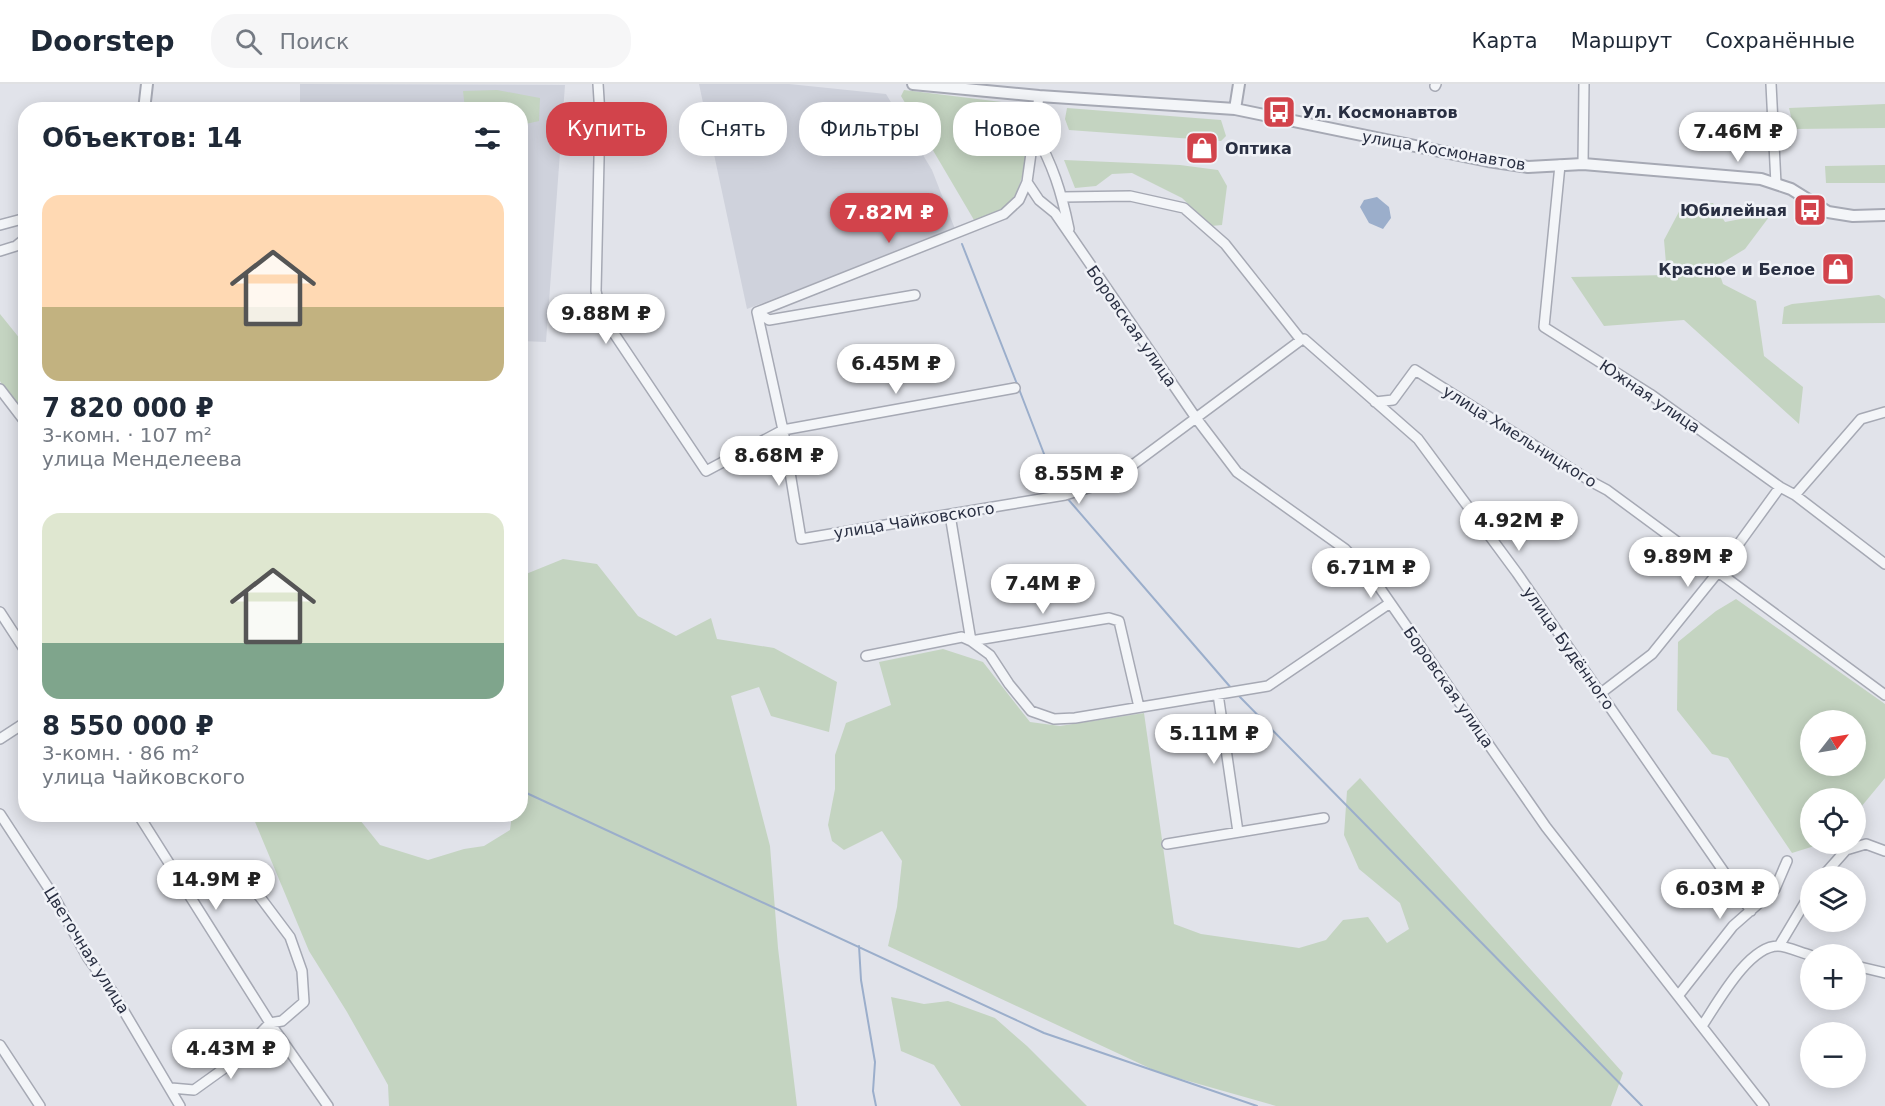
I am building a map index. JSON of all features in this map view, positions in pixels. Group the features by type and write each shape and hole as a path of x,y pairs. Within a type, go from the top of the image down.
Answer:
{"street":[{"path":"145,102 147,84"},
{"path":"598,84 600,116 596,291 601,314 706,471 783,430 1015,388"},
{"name":"улица Космонавтов","path":"913,84 1039,96 1235,110 1528,167 1583,164 1761,179 1791,189 1828,212 1853,216 1885,215"},
{"path":"1235,110 1239,84"},
{"path":"1583,164 1584,84"},
{"path":"1771,84 1776,184"},
{"path":"1038,102 1039,96"},
{"path":"757,312 1004,214 1019,200 1027,182 1031,156"},
{"name":"Боровская улица","path":"1047,156 1062,197 1070,235"},
{"name":"Южная улица","path":"1560,165 1544,327 1650,394 1780,487 1795,495 1885,564"},
{"name":"Боровская улица","path":"1027,182 1039,200 1055,213 1237,472 1345,549 1373,578 1546,827 1764,1106"},
{"name":"улица Будённого","path":"1062,197 1130,196 1184,208 1225,244 1302,340 1304,339 1418,439 1518,573 1751,911"},
{"path":"1019,200 1039,200"},
{"path":"0,225 18,220"},
{"path":"0,251 18,244"},
{"path":"757,312 769,320 915,295"},
{"path":"757,312 783,430"},
{"name":"улица Чайковского","path":"783,430 801,539 950,515 1065,495 1111,481 1302,340"},
{"name":"улица Хмельницкого","path":"1376,402 1393,400 1415,370 1607,490 1885,695"},
{"path":"0,389 18,413"},
{"path":"1795,495 1861,419 1885,412"},
{"path":"1600,693 1652,654 1719,571 1780,487"},
{"path":"950,515 971,641"},
{"path":"866,656 962,637 990,655 1009,684 1031,711 1054,719 1075,718 1268,686 1390,603"},
{"path":"0,612 18,640"},
{"path":"971,641 1109,618 1119,621 1140,707"},
{"path":"1218,694 1238,832"},
{"path":"0,739 18,727"},
{"name":"Цветочная улица","path":"0,814 53,895 88,958 112,991 180,1106"},
{"path":"1167,844 1324,818"},
{"path":"143,822 270,1023 328,1106"},
{"path":"1832,866 1846,850 1866,843 1885,852"},
{"path":"1678,996 1733,926 1775,889 1787,861"},
{"path":"171,1088 194,1090 233,1062 270,1023 282,1021 304,1002 302,971 291,937 254,889 236,879 192,882 178,876"},
{"path":"1779,946 1800,911"},
{"path":"1702,1026 1744,968 1759,952 1779,946 1800,952"},
{"path":"1866,968 1885,973"},
{"path":"0,1045 40,1106"}],"shaded area":[{"path":"300,84 565,85 564,102 546,102 546,156 560,156 546,342 528,341 528,102 300,102"},
{"path":"699,84 789,84 886,94 891,102 799,102 799,156 924,156 932,170 955,229 747,309 714,156 787,156 787,102 703,102"}],"green space":[{"path":"497,90 540,98 539,121 528,123 528,102 464,102 463,91"},
{"path":"904,90 1003,102 953,102 953,156 1026,156 1016,194 1009,203 1001,210 974,220 936,156 941,156 941,102 905,102 901,96"},
{"path":"1885,104 1885,128 1794,129 1789,108"},
{"path":"1067,108 1221,120 1226,136 1221,141 1069,130 1065,119"},
{"path":"1064,160 1180,165 1218,170 1227,186 1222,225 1211,226 1182,198 1132,173 1112,174 1096,186 1075,188"},
{"path":"1885,165 1885,183 1826,183 1825,166"},
{"path":"1713,203 1725,222 1772,213 1745,249 1717,266 1723,284 1756,301 1764,356 1803,387 1799,424 1684,320 1604,326 1571,277 1667,275 1664,240 1682,206"},
{"path":"1879,295 1885,299 1885,323 1782,324 1784,307 1792,304"},
{"path":"0,314 18,336 18,416 0,381"},
{"path":"563,559 597,564 638,616 676,636 711,618 717,639 774,648 837,682 829,732 771,716 759,687 731,696 770,846 778,948 797,1106 389,1106 388,1085 309,951 255,822 362,822 380,845 428,860 464,849 484,846 510,830 511,822 528,822 528,573"},
{"path":"1736,599 1885,704 1885,778 1866,801 1866,788 1800,788 1800,850 1792,853 1728,758 1712,754 1677,710 1678,642 1716,611"},
{"path":"943,649 983,662 1030,722 1060,726 1144,713 1174,924 1201,934 1299,948 1326,940 1343,920 1368,917 1387,943 1409,929 1400,903 1359,869 1344,835 1347,791 1360,778 1623,1073 1611,1106 1276,1106 1160,1073 888,946 897,907 902,861 882,831 844,850 832,841 828,825 835,789 835,755 846,723 891,705 879,662"},
{"path":"891,997 924,1004 948,1001 995,1018 1027,1046 1087,1106 961,1106 934,1065 901,1051"}],"water":[{"path":"1377,197 1389,207 1391,218 1383,229 1369,223 1360,207 1364,200"}],"waterway":[{"path":"962,244 1017,384"},
{"path":"1019,389 1056,485 1062,491"},
{"path":"1067,498 1232,689"},
{"path":"1238,695 1642,1106"},
{"path":"528,794 1044,1033 1257,1106"},
{"path":"859,946 861,980 875,1062 873,1091 876,1106"}],"place":[{"name":"Ул. Космонавтов","path":"1279,112"},
{"name":"Оптика","path":"1202,148"},
{"name":"Юбилейная","path":"1810,210"},
{"name":"Красное и Белое","path":"1838,269"}]}
